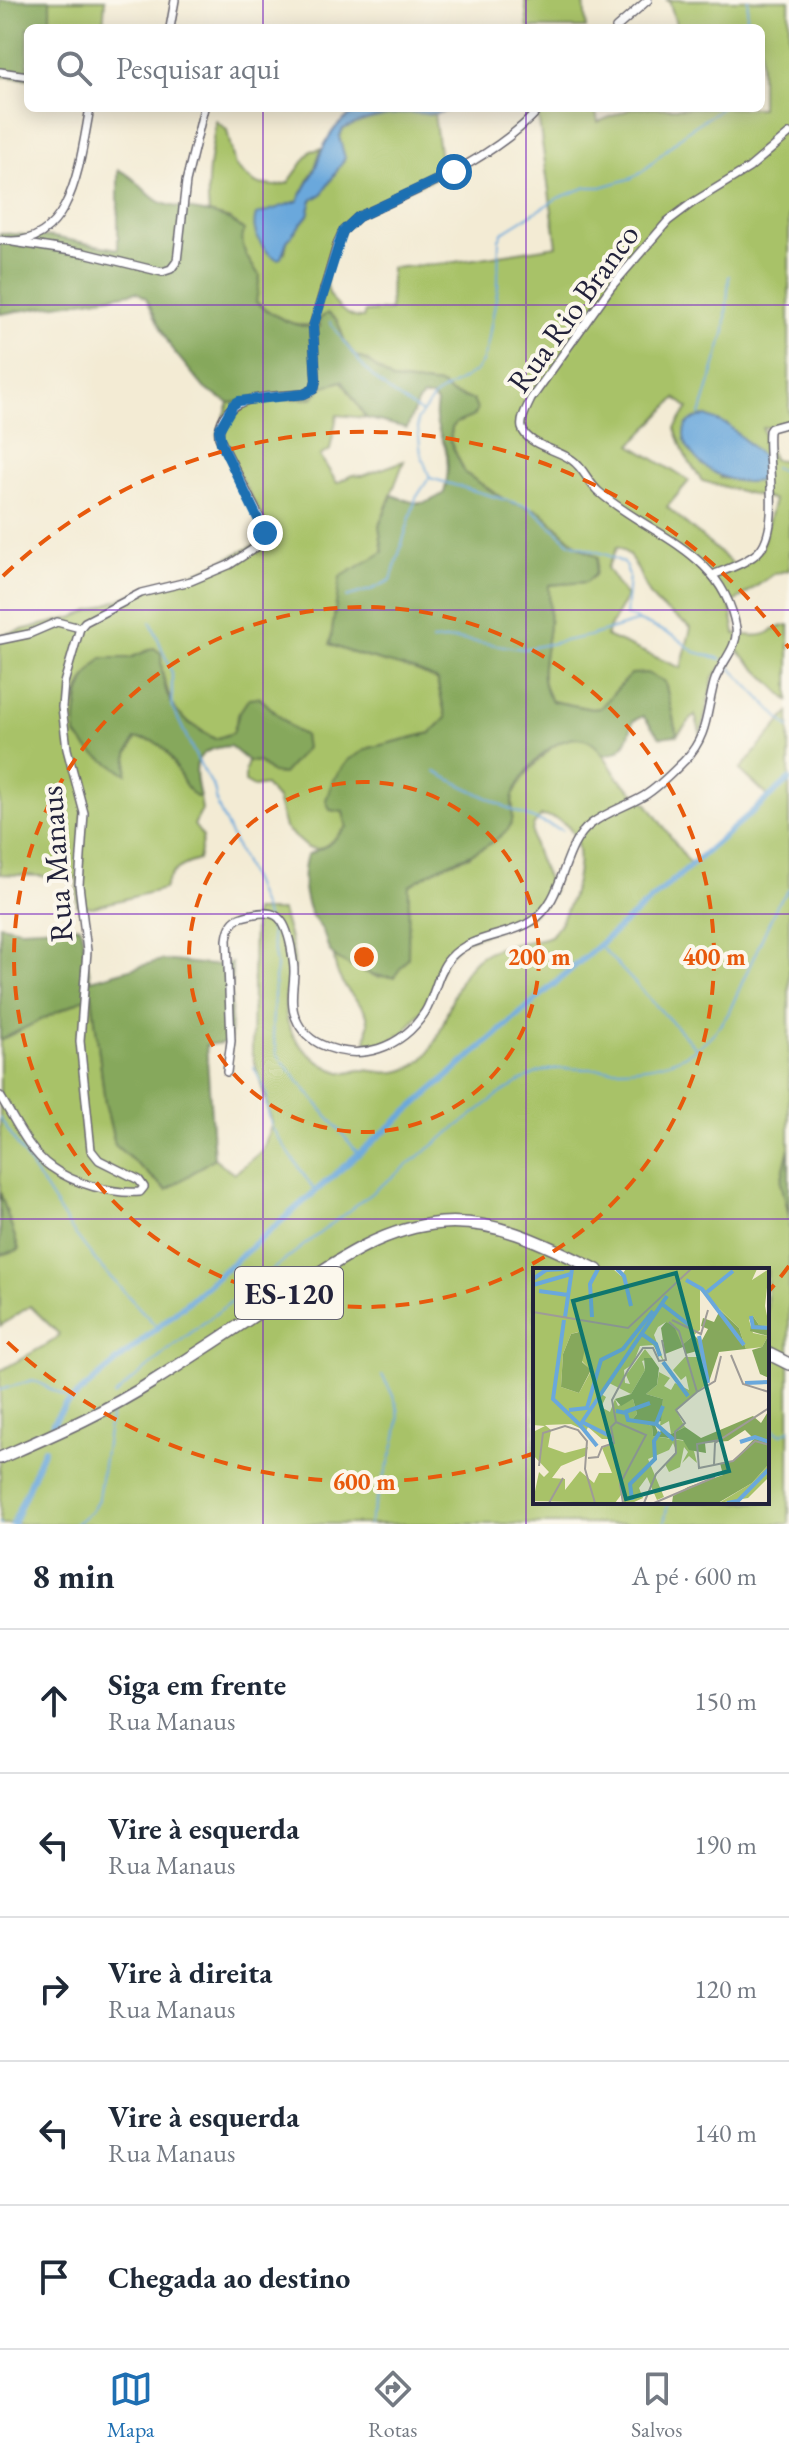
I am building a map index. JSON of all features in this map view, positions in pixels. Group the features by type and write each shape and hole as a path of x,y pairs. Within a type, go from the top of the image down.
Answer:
{"main road":[{"name":"ES-120","path":"0,1458 74,1426 132,1395 352,1253 396,1233 445,1223 489,1226 531,1239 593,1268"},
{"path":"769,1354 789,1364"}],"street":[{"path":"171,24 175,0"},
{"path":"621,24 648,0"},
{"path":"0,72 24,75"},
{"path":"13,242 43,232 58,220 74,183 89,112"},
{"path":"0,240 84,253 162,272 171,269 177,261 186,182 203,112"},
{"path":"0,640 29,634 57,622 80,628 92,617 141,593 210,573 249,554 261,544 264,526 219,437 221,424 229,409 239,401 304,394 314,389 313,327 338,242 349,224 467,164 519,128 536,112"},
{"name":"Rua Rio Branco","path":"715,574 599,492 572,459 531,439 522,427 522,420 531,399 611,287 668,221 749,168 789,134"},
{"path":"227,1072 231,1041 227,940 229,928 237,918 267,911 279,916 287,927 294,963 293,1008 304,1032 323,1045 349,1051 378,1051 407,1036 426,1011 448,959 461,949 532,921 549,902 577,839 591,824 647,795 686,758 702,739 715,679 736,640 736,628 728,601 715,574 742,561 761,547 768,528 772,489 769,431 789,423"},
{"name":"Rua Manaus","path":"0,1096 50,1167 116,1193 140,1192 144,1187 139,1180 99,1160 91,1150 85,1105 80,1041 87,951 79,871 84,813 67,749 62,707 64,683 80,628"}],"green space":[{"path":"0,0 50,0 50,24 24,24 24,79 0,76"},
{"path":"50,0 105,0 103,24 50,24"},
{"path":"525,0 584,0 586,24 528,24"},
{"path":"667,0 789,0 789,424 762,428 773,459 789,461 789,570 774,574 730,605 735,634 762,635 789,625 789,701 736,649 713,678 701,735 695,715 677,735 665,682 619,689 600,708 552,701 543,673 549,625 549,585 586,582 595,575 598,557 579,547 540,511 505,500 465,473 450,441 456,423 474,416 477,410 473,400 450,393 442,385 392,380 366,360 355,356 345,342 337,320 314,325 294,323 255,301 260,276 248,260 231,219 209,213 208,201 216,121 227,130 235,166 257,184 276,186 288,183 311,151 321,149 298,201 256,216 285,252 287,241 308,215 312,200 322,194 345,158 339,137 343,129 388,114 434,114 442,175 370,208 340,233 331,249 327,284 338,306 359,318 363,318 365,312 390,310 391,268 448,263 557,246 538,112 596,112 598,122 623,112 765,112 765,24 676,24","holes":["676,398 688,408 675,428 685,455 702,481 774,500 761,549 734,565 667,507 689,481 631,445","728,425 765,460 757,481 720,478","617,547 629,556 654,600 691,628 681,668 606,636 626,597 607,568"]},
{"path":"118,170 130,176 162,203 225,218 244,230 244,249 260,276 256,302 270,312 294,324 311,327 320,327 320,318 328,313 337,320 345,342 355,356 366,360 392,380 442,385 450,393 473,400 477,410 474,416 456,423 450,441 465,473 505,500 540,511 579,547 598,557 595,575 586,582 549,585 549,625 543,674 552,701 600,708 631,674 647,673 665,682 677,735 660,737 643,716 633,721 625,744 611,754 603,755 593,744 582,739 559,743 538,759 521,780 513,796 512,823 499,838 409,886 408,958 394,977 364,972 333,956 323,931 309,909 304,870 307,855 328,845 347,827 343,812 330,810 326,800 333,780 348,760 369,748 431,733 446,718 437,680 330,644 340,577 383,552 379,526 392,495 424,503 444,493 448,459 436,421 437,403 432,397 423,397 417,403 407,428 366,418 342,381 322,387 312,398 229,403 205,389 171,348 146,298 137,292 0,314 0,233 53,237 118,249"},
{"path":"342,381 366,418 337,415 330,450 320,456 337,483 352,475 362,476 404,461 379,526 383,552 330,644 437,681 446,718 431,733 370,748 348,760 343,812 347,827 319,849 308,848 285,828 277,799 265,785 254,787 245,782 248,761 259,762 272,773 304,735 294,730 259,697 239,713 233,733 215,739 175,713 154,648 130,658 102,659 80,687 77,701 79,713 127,773 128,754 136,739 159,744 166,751 188,789 200,797 202,810 194,825 203,837 198,860 176,870 164,889 93,907 77,905 77,878 0,874 0,635 75,617 165,581 201,571 259,543 268,527 217,436 229,403 262,399 312,399 322,387"},
{"path":"154,648 161,653 167,696 180,715 201,731 215,739 233,733 239,713 249,698 259,697 294,730 304,735 306,748 283,774 272,773 259,762 248,761 230,746 209,751 202,755 196,767 200,797 188,789 166,751 158,744 135,739 128,754 127,774 91,752 75,734 83,684 102,658 130,658"},
{"path":"789,712 789,1148 781,1182 789,1216 789,1524 0,1524 0,1371 56,1339 59,1334 30,1306 0,1326 0,1255 19,1249 0,1192 0,1040 92,995 105,1103 115,1145 167,1190 214,1158 234,1174 263,1150 272,1123 252,1053 254,911 282,911 294,960 286,1013 293,1035 303,1048 316,1060 340,1072 395,1072 412,1067 425,1057 434,1044 462,978 480,957 499,948 551,936 569,905 575,886 578,847 572,832 560,821 541,816 532,833 539,859 554,890 546,902 526,919 462,942 447,957 421,1012 404,1033 376,1048 366,1041 366,1014 340,979 334,957 379,978 408,919 408,886 440,867 470,856 513,809 512,797 522,779 557,742 580,736 597,744 618,778 648,805 690,864 768,796 740,770"},
{"path":"0,925 21,929 80,926 91,980 162,960 210,965 232,963 230,1042 206,1045 214,1158 167,1190 115,1145 105,1103 92,995 0,1040"},
{"path":"789,1148 789,1215 781,1182"},
{"path":"0,1192 19,1250 0,1255"}],"water":[{"path":"358,112 442,112 388,115 343,129 339,137 345,158 322,194 312,200 308,215 287,241 281,258 277,259 262,246 256,234 256,215 298,201 329,136 350,115"},
{"path":"706,416 728,425 762,456 765,469 758,481 739,481 720,476 693,454 685,442 684,430 691,421"}],"waterway":[{"path":"746,24 748,0"},
{"path":"716,112 687,131 632,178 601,187 587,187 558,198 503,232 499,239 498,287 482,362 476,371 435,396 417,420 421,454 430,478 530,507 570,543 624,563 629,575 626,615 674,636 695,652 722,659"},
{"path":"700,415 725,331 729,276"},
{"path":"330,322 380,384 421,412"},
{"path":"774,468 789,473"},
{"path":"346,597 391,580 416,498 429,478"},
{"path":"432,641 456,639 524,649 589,636 639,621"},
{"path":"151,622 172,673 172,706 214,788 218,807 270,927 276,965 272,1028 277,1055 358,1153"},
{"path":"730,667 789,728"},
{"path":"435,772 514,811 562,830"},
{"path":"53,1423 64,1406 789,780"},
{"path":"114,1396 166,1352 497,1096 521,1081 552,1069 651,1066 668,1062 700,1046 728,1014 777,905 789,889"},
{"path":"599,945 696,1048"},
{"path":"254,1067 267,1095 272,1128 315,1191"},
{"path":"0,1118 69,1226 99,1265 157,1327"},
{"path":"369,1524 397,1435 398,1409 382,1375"},
{"path":"0,1390 33,1380 72,1400"},
{"path":"75,1524 91,1512 98,1499 111,1410"},
{"path":"769,1417 776,1432 782,1434 789,1430"},
{"path":"13,1524 44,1449"},
{"path":"664,1524 668,1504"}],"route":[{"path":"265,533 221,443 221,424 229,409 239,401 304,394 314,389 313,327 343,231 358,217 454,172"}]}
